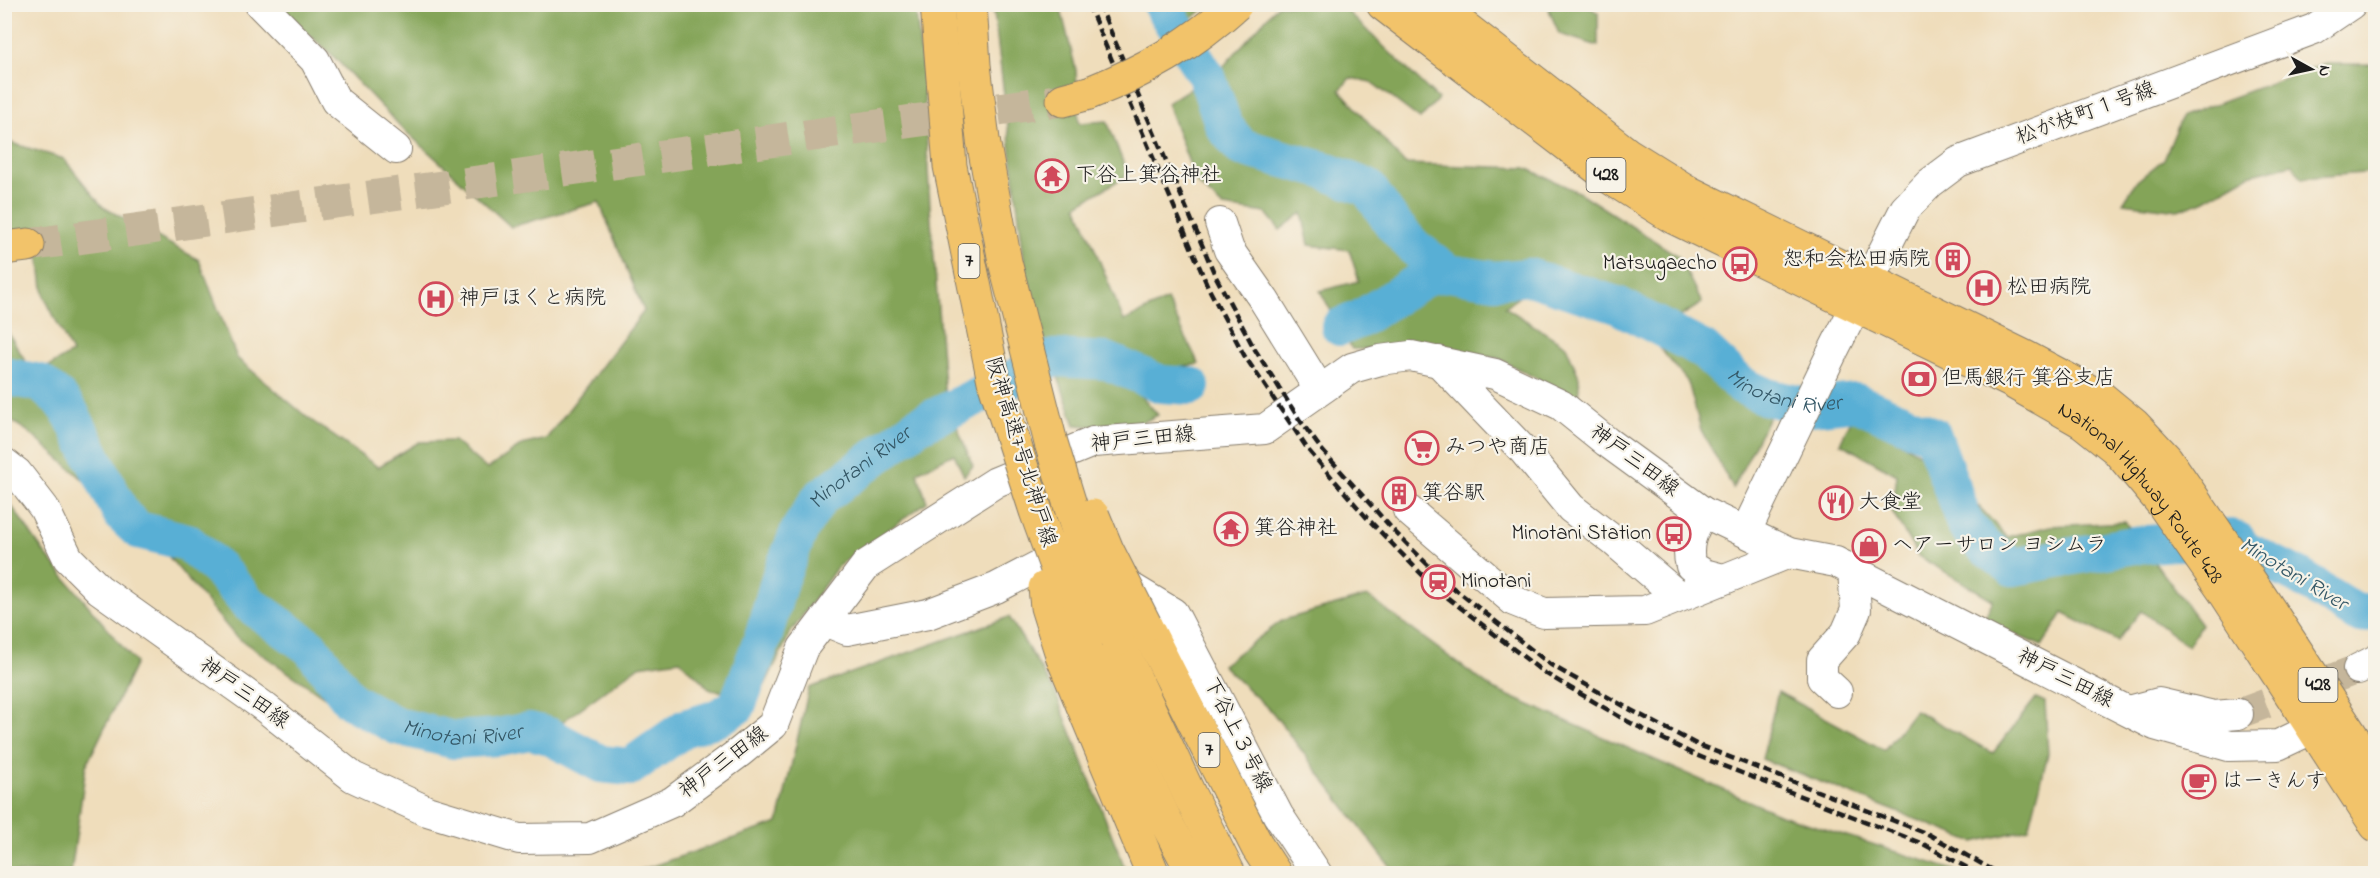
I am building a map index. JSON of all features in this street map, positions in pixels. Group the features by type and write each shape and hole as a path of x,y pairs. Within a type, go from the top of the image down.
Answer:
{"highway":[{"name":"阪神高速7号北神戸線","path":"937,4 950,166 994,381 1035,512 1074,652 1194,873"},
{"name":"阪神高速7号北神戸線","path":"970,4 974,65 983,140 1005,262 1027,344 1107,550 1131,633"},
{"path":"1076,97 1132,76 1177,50 1205,31 1236,4"},
{"name":"National Highway Route 428","path":"1383,4 1611,178 1673,217 1861,294 2025,357 2100,397 2134,425 2166,459 2260,596 2376,773"},
{"name":"National Highway Route 428","path":"1434,4 1627,154 1861,294 2083,422 2117,449 2163,504 2224,591 2376,825"},
{"name":"7","path":"1131,633 1190,796 1229,873"},
{"name":"7","path":"1131,633 1275,873"},
{"path":"1074,652 1153,873"}],"street":[{"path":"260,4 315,60 336,101 396,149"},
{"name":"松が枝町１号線","path":"1753,519 1833,351 1905,209 1930,183 1958,162 2314,29 2351,4"},
{"path":"1220,223 1229,250 1264,300 1319,389"},
{"name":"神戸三田線","path":"4,463 17,473 44,508 68,558 99,589 263,706 352,777 427,812 519,839 590,837 672,802 773,725 803,648 866,566 996,482 1093,442 1265,429 1352,368 1380,360 1411,356 1495,374 1561,405 1607,442 1703,512 1753,519 1789,553 1836,562 2155,725 2229,746 2278,746 2314,728"},
{"path":"1438,361 1524,451 1571,508 1614,541 1678,596"},
{"path":"1408,510 1514,601 1544,613 1645,611 1789,553"},
{"path":"1703,512 1690,534 1687,554 1691,566 1704,574 1723,579"},
{"name":"下谷上３号線","path":"825,621 847,630 928,614 996,588 1067,551 1173,612 1278,815 1317,873"},
{"path":"1837,692 1822,678 1822,660 1846,633 1856,610 1853,571"},
{"path":"2129,711 2159,703 2214,716 2238,714"}],"green space":[{"path":"276,5 915,5 923,72 930,207 945,397 973,466 964,476 954,454 917,472 927,502 837,567 791,632 759,697 711,690 680,660 639,666 562,722 463,728 345,711 235,636 158,544 26,430 5,417 4,326 34,375 72,353 44,296 36,231 5,231 5,143 12,143 64,159 103,207 199,260 237,358 308,418 378,467 419,442 454,441 487,469 522,445 546,439 644,311 599,202 511,227 401,127 331,54"},
{"path":"993,5 1060,5 1076,70 1079,123 1107,121 1128,175 1077,205 1124,321 1167,300 1199,364 1126,378 1158,415 1129,429 1075,425 1028,292"},
{"path":"1167,5 1208,5 1183,27"},
{"path":"1278,5 1336,5 1346,10 1438,99 1420,119 1371,82 1350,78 1340,90 1405,164 1526,168 1580,193 1678,256 1702,303 1672,322 1691,351 1745,401 1773,409 1733,488 1701,430 1688,382 1648,334 1616,289 1556,270 1505,307 1566,346 1579,377 1579,401 1498,358 1423,350 1352,349 1320,291 1359,281 1349,250 1309,245 1302,213 1280,230 1266,213 1223,207 1196,182 1167,103 1222,68"},
{"path":"1547,5 1586,5 1598,13 1598,46 1559,34"},
{"path":"2322,64 2375,64 2375,172 2302,178 2292,164 2249,175 2203,201 2178,210 2123,203 2137,181 2164,159 2182,116"},
{"path":"1854,414 1920,454 1950,448 1972,499 2007,537 2050,526 2125,522 2201,624 2188,646 2141,611 2117,641 2063,613 2042,646 1983,621 1993,600 1918,556 1892,512 1897,475 1840,443"},
{"path":"4,495 43,551 136,663 86,766 71,873 5,873"},
{"path":"1367,596 1493,689 1781,815 1954,870 1955,873 1395,873 1273,713 1222,665 1283,620"},
{"path":"1009,617 1055,692 1127,873 632,873 778,823 809,688"},
{"path":"1778,692 1884,750 1915,710 1993,753 2036,698 2045,702 2048,754 2029,829 1974,842 1762,759"}],"waterway":[{"path":"1161,4 1207,77 1224,126 1241,147 1323,170 1368,188 1393,224 1415,248 1448,273"},
{"name":"Minotani River","path":"1340,327 1360,319 1428,276 1448,273 1494,280 1529,277 1617,305 1704,350 1741,385 1767,397 1810,407 1856,402 1933,436 1965,524 1984,546 2013,567 2134,545 2231,538 2238,541 2241,548 2298,576 2358,614 2376,611"},
{"name":"Minotani River","path":"4,376 40,383 59,398 71,414 122,515 138,530 187,542 220,570 248,603 310,647 351,701 397,726 454,740 498,737 530,731 549,736 601,764 630,767 685,728 718,718 737,706 764,635 780,578 800,529 820,498 917,426 1054,358 1107,361 1161,384 1191,386"}],"tunnel":[{"path":"28,245 1063,100"},
{"path":"2238,714 2358,669"}],"railway":[{"path":"1088,4 1208,287 1244,355 1309,451 1367,518 1434,587 1543,672 1627,721 1693,754 1923,844 1979,874"},
{"path":"1099,4 1215,275 1254,348 1321,449 1395,532 1442,579 1551,665 1631,710 1696,744 1928,834 2000,874"}],"place":[{"name":"下谷上箕谷神社","path":"1052,176"},
{"name":"恕和会松田病院","path":"1953,260"},
{"name":"Matsugaecho","path":"1740,264"},
{"name":"松田病院","path":"1984,288"},
{"name":"神戸ほくと病院","path":"436,299"},
{"name":"但馬銀行 箕谷支店","path":"1919,379"},
{"name":"みつや商店","path":"1422,448"},
{"name":"箕谷駅","path":"1399,494"},
{"name":"大食堂","path":"1836,503"},
{"name":"箕谷神社","path":"1231,529"},
{"name":"Minotani Station","path":"1674,534"},
{"name":"ヘアーサロン ヨシムラ","path":"1869,546"},
{"name":"Minotani","path":"1438,582"},
{"name":"はーきんす","path":"2199,782"}]}
